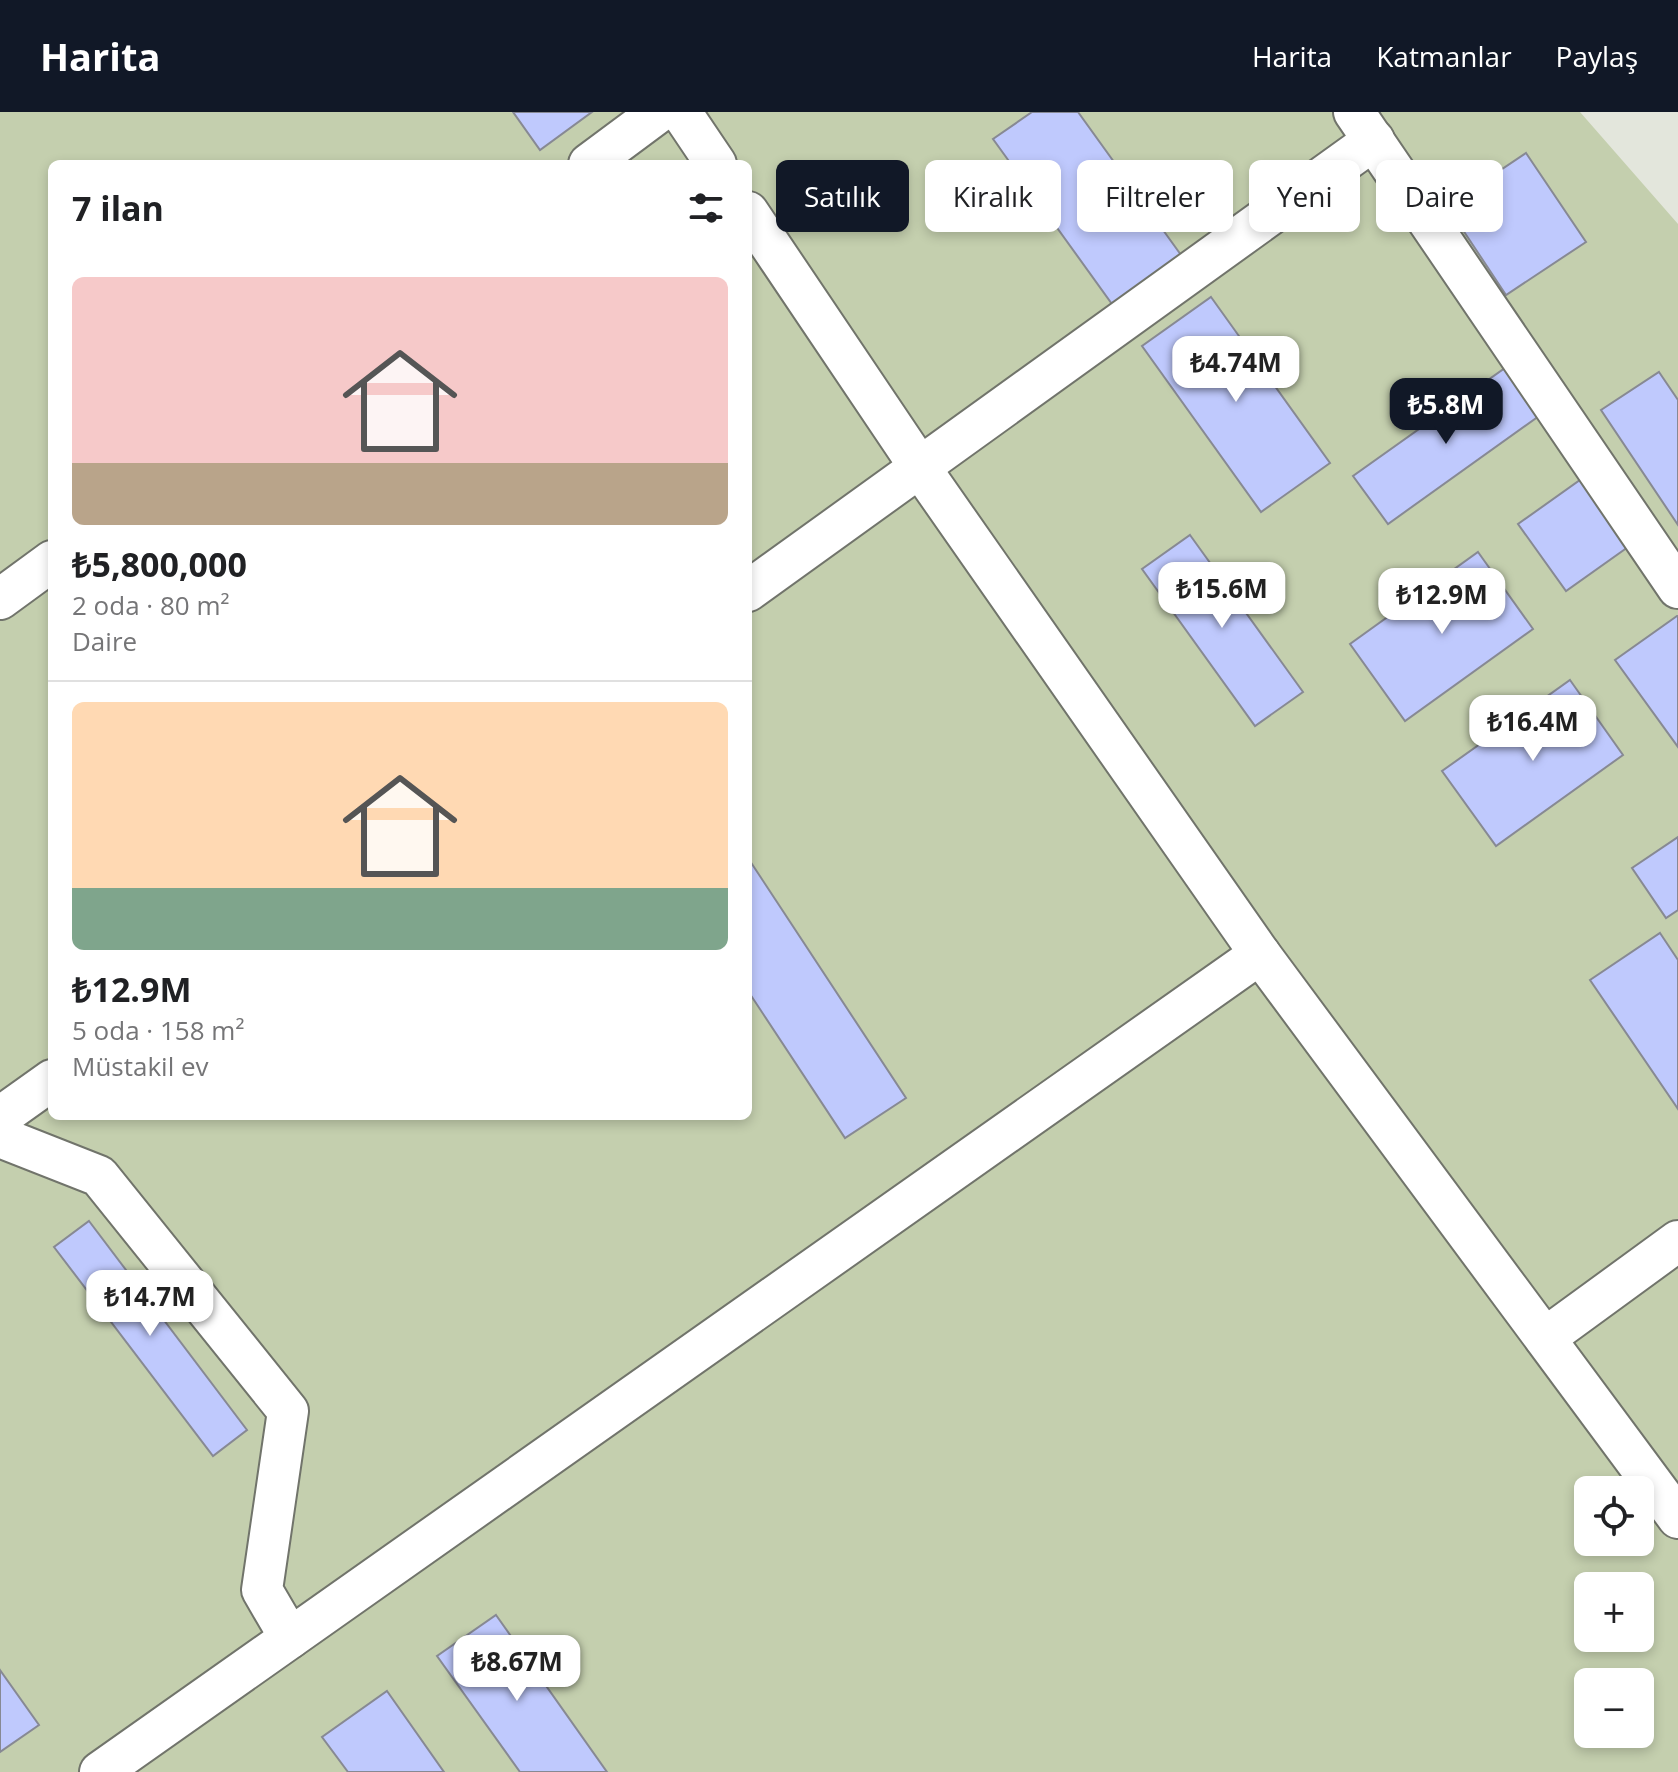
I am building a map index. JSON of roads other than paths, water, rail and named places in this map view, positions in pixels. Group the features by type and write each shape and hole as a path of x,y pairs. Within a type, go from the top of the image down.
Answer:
{"street":[{"path":"594,160 659,112"},
{"path":"681,112 713,160"},
{"path":"752,588 921,469 1364,126 1678,588"},
{"path":"752,218 921,469 1260,954 1678,1518"},
{"path":"0,599 48,564"},
{"path":"100,1772 1260,954"},
{"path":"0,1117 48,1083"},
{"path":"0,1137 99,1176 288,1411 262,1590 290,1638"},
{"path":"1545,1338 1678,1241"}]}
